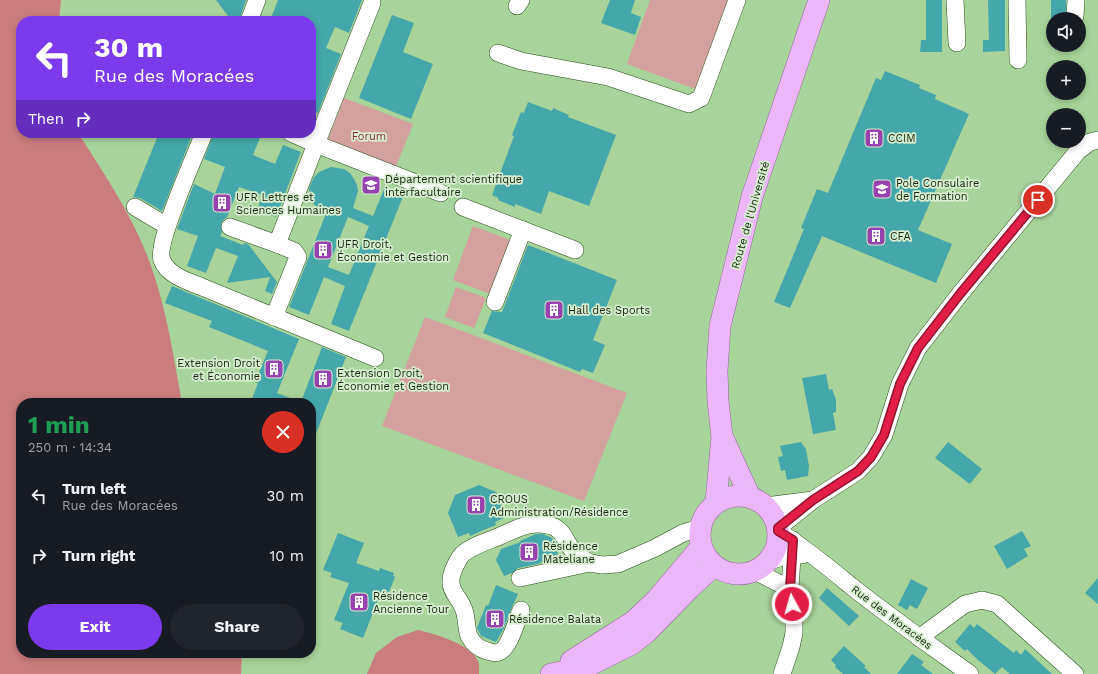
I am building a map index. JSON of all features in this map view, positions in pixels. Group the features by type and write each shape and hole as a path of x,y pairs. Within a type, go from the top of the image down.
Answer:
{"main road":[{"name":"Route de l'Université","path":"716,502 722,437 718,401 717,371 720,326 752,198 819,0"},
{"name":"Route de l'Université","path":"722,437 758,501"},
{"path":"733,496 758,501 773,516 785,538 778,540 776,549 762,566 744,574 734,574 723,571 714,566 706,558 701,538 702,520 706,512 716,502 733,496"},
{"path":"552,674 634,621 656,600 701,538"},
{"path":"552,674 586,667 632,644 647,632 714,566"}],"street":[{"path":"251,16 257,0"},
{"path":"498,53 521,61 608,77 689,104 702,98 737,0"},
{"path":"955,0 957,43"},
{"path":"1017,0 1018,60"},
{"path":"277,244 372,3"},
{"path":"202,138 167,226 161,249 161,259 165,267 171,272 202,287 375,358"},
{"path":"302,138 441,193"},
{"path":"782,674 794,633 794,619 785,538 813,500 858,471 871,457 884,435 900,384 918,348 965,288 1078,151 1090,142 1098,140"},
{"path":"135,207 167,226"},
{"path":"462,207 575,250"},
{"path":"230,226 294,251 298,257 274,317"},
{"path":"495,302 523,230"},
{"path":"758,501 813,500"},
{"path":"521,610 505,648 500,652 493,653 484,650 472,641 468,635 466,613 462,603 452,589 451,582 455,567 465,552 532,523 554,527 560,530 572,549 580,557 590,562 602,565 618,564 683,534 701,538"},
{"name":"Rue des Moracées","path":"785,538 816,557 919,638 970,674"},
{"path":"520,578 590,562"},
{"path":"762,566 790,589"},
{"path":"919,638 965,604 982,600 997,604 1075,674"}],"green space":[{"path":"650,0 731,0 698,90 627,64"},
{"name":"Forum","path":"344,98 413,124 393,174 325,147"},
{"path":"473,226 513,241 493,295 453,280"},
{"path":"456,287 486,298 474,328 445,317"},
{"path":"425,317 627,393 584,501 382,426"}],"shaded area":[{"path":"0,0 61,0 59,16 16,16 16,138 81,138 111,184 131,220 154,275 167,323 181,398 16,398 16,658 242,658 241,674 0,674"},
{"path":"418,630 450,640 466,648 477,659 479,674 367,674 376,653 397,637"}],"building":[{"path":"216,0 246,0 241,16 228,16"},
{"path":"278,0 362,0 349,33 335,27 326,48 341,54 318,113 316,112 316,16 272,16"},
{"path":"610,0 635,0 631,13 641,17 635,35 601,23"},
{"path":"926,0 942,0 942,52 920,52 921,40 926,40"},
{"path":"988,0 1005,0 1005,51 983,52 983,40 989,40"},
{"path":"1051,0 1066,0 1066,12 1051,12"},
{"path":"392,15 414,23 403,52 433,64 411,119 359,98"},
{"path":"885,71 920,85 919,88 936,95 935,99 969,114 918,230 952,244 936,283 822,236 790,308 774,302 804,229 801,228 817,189 828,193 876,78 881,80"},
{"path":"528,102 552,111 553,108 569,115 568,117 616,135 589,206 549,191 541,214 515,204 515,207 498,200 498,198 492,195 514,136 512,135 521,112 524,113"},
{"path":"157,138 191,138 162,211 140,198 133,197"},
{"path":"212,138 260,138 253,155 275,164 283,145 301,152 276,217 257,210 263,195 239,187 227,217 221,224 222,232 220,236 243,245 244,243 248,244 277,282 272,294 265,291 270,277 227,283 238,256 216,248 206,273 187,266 198,236 177,229 187,202 194,184 215,194 225,167 204,159"},
{"name":"UFR Droit, Économie et Gestion","path":"331,167 344,169 350,173 357,185 358,191 353,208 373,216 385,187 404,194 349,331 331,324 345,286 324,277 309,315 289,307 325,216 312,202 310,196 309,188 314,177 319,172","holes":["348,217 369,226 349,275 328,267"]},
{"name":"Hall des Sports","path":"528,245 617,280 593,340 605,345 593,373 582,369 580,372 483,333 492,311 502,312"},
{"path":"172,286 299,339 277,393 290,398 252,398 258,383 255,382 268,351 209,327 212,321 165,303"},
{"path":"322,347 346,357 316,434 316,398 303,398"},
{"path":"826,374 829,390 832,389 836,400 836,412 833,413 836,430 813,434 802,378"},
{"path":"801,442 806,449 809,466 808,476 787,480 785,470 781,471 778,457 783,456 780,446"},
{"path":"948,442 982,469 970,484 935,458"},
{"name":"CROUS Administration/Résidence","path":"479,485 496,492 506,517 495,522 496,525 470,536 469,533 458,537 448,513 455,495"},
{"path":"1022,531 1031,546 1024,549 1028,556 1007,569 994,546"},
{"path":"338,533 364,543 356,563 379,571 380,568 394,573 393,576 395,577 389,592 382,590 363,638 340,629 343,623 334,620 349,583 330,577 332,573 323,570"},
{"name":"Résidence Mateliane","path":"536,534 543,534 552,538 557,543 554,544 558,554 538,564 518,568 512,573 504,576 496,560 501,549 521,542 520,541"},
{"path":"1098,578 1098,604 1085,593"},
{"path":"911,579 928,588 917,609 910,605 907,610 898,605"},
{"name":"Résidence Balata","path":"496,585 518,594 503,630 496,642 481,636 477,628"},
{"path":"827,588 859,616 849,626 819,598"},
{"path":"970,624 974,628 977,624 1014,653 1016,650 1021,655 1025,649 1052,674 1010,674 1002,667 995,674 967,649 965,651 955,642"},
{"path":"844,646 866,666 864,667 871,674 843,674 835,667 836,665 831,660"},
{"path":"912,654 924,662 921,665 933,674 897,674"}],"place":[{"name":"CCIM","path":"874,138"},
{"name":"Département scientifique interfacultaire","path":"371,185"},
{"name":"Pole Consulaire de Formation","path":"882,189"},
{"name":"UFR Lettres et Sciences Humaines","path":"222,203"},
{"name":"CFA","path":"876,236"},
{"name":"UFR Droit, Économie et Gestion","path":"323,250"},
{"name":"Hall des Sports","path":"554,310"},
{"name":"Extension Droit et Économie","path":"274,369"},
{"name":"Extension Droit, Économie et Gestion","path":"323,379"},
{"name":"CROUS Administration/Résidence","path":"476,505"},
{"name":"Résidence Mateliane","path":"529,552"},
{"name":"Résidence Ancienne Tour","path":"359,602"},
{"name":"Résidence Balata","path":"495,619"}],"route":[{"path":"792,604 790,589 793,540 778,531 778,528 813,500 858,471 871,457 884,435 900,384 918,348 960,294 1038,200"}]}
